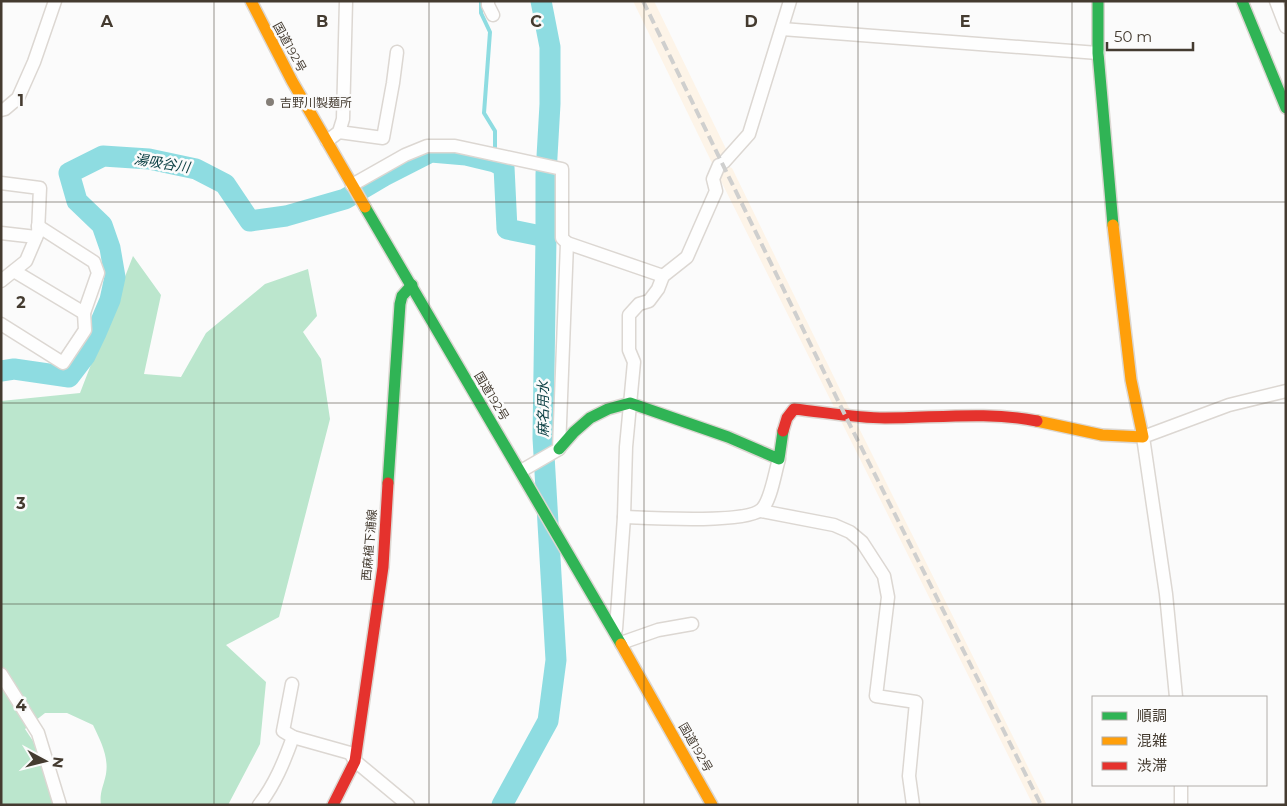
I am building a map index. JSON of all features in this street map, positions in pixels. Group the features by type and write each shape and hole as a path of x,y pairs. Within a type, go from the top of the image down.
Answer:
{"main road":[{"name":"国道192号","path":"251,1 268,38 355,190 618,638 712,805"},
{"path":"557,451 571,432 585,420 615,406 630,403 728,437 779,459 786,420 789,412 794,409 882,418 1018,417 1102,435 1143,438 1131,380 1112,214 1098,53 1098,1"},
{"path":"1242,1 1286,108"},
{"name":"西麻植下浦線","path":"333,805 354,761 383,566 400,304 402,296 412,286"}],"street":[{"path":"1,110 18,98 34,62 54,1"},
{"path":"327,141 339,132 344,109 346,1"},
{"path":"488,1 493,15"},
{"path":"692,624 618,638 626,446 634,362 629,350 629,315 639,304 649,301 658,288 663,276 687,257 716,192 713,178 722,164 749,134 790,1"},
{"path":"1276,1 1286,27"},
{"path":"782,29 1098,53"},
{"path":"339,132 382,138 397,52"},
{"path":"355,190 405,155 427,146 455,146 562,169 562,238 567,243 663,276"},
{"path":"1,183 40,188 37,232 26,262 1,281"},
{"path":"1,233 37,232 94,262 98,273 84,313 85,330 63,363 1,324"},
{"path":"520,471 557,451 567,243"},
{"path":"14,271 84,313"},
{"path":"1176,696 1166,594 1143,438 1229,405 1286,391"},
{"path":"761,510 767,502 779,459"},
{"path":"624,517 697,520 747,515 761,510 834,525 850,532 862,542 884,576 888,597 876,696 916,702 909,776 913,805"},
{"path":"1,674 38,734 60,805"},
{"path":"292,684 283,731 293,737 350,753 354,761 408,805"},
{"path":"259,805 283,765 293,737"},
{"path":"1181,786 1181,805"}],"shaded area":[{"path":"633,1 654,1 728,153 726,166 732,168 1047,805 1033,805"}],"green space":[{"path":"133,256 161,295 144,374 181,377 206,333 265,284 308,269 317,316 303,332 321,359 330,419 279,617 226,645 266,682 260,744 228,805 101,805 101,793 107,767 103,748 93,725 67,713 45,713 25,729 33,741 54,805 1,805 1,401 80,393"}],"waterway":[{"path":"481,1 481,13 490,32 484,113 495,131 495,151"},
{"name":"麻名用水","path":"502,805 548,721 556,660 543,438 546,174 550,104 550,47 541,1"},
{"name":"湯吸谷川","path":"1,371 14,369 69,377 85,356 96,333 110,300 115,277 110,248 102,225 77,201 69,173 103,156 149,159 196,169 225,184 250,221 286,216 345,199 431,152 466,155 495,162 504,167 507,229 546,237"}],"railway":[{"path":"643,1 844,413 1041,805"}],"traffic: fast":[{"path":"1098,1 1098,53 1113,225"},
{"path":"1242,1 1286,108"},
{"path":"365,207 621,644"},
{"path":"388,483 400,304 402,296 412,285"},
{"path":"559,449 590,418 608,409 630,403 728,437 779,459 783,431"}],"traffic: slow":[{"path":"251,1 292,81 365,207"},
{"path":"1037,421 1102,435 1143,437 1131,380 1113,225"},
{"path":"621,644 712,805"}],"traffic: jam":[{"path":"783,431 787,418 794,409 874,418 1000,416 1037,421"},
{"path":"333,805 355,761 383,567 388,483"}],"place":[{"name":"吉野川製麺所","path":"270,102"}]}
